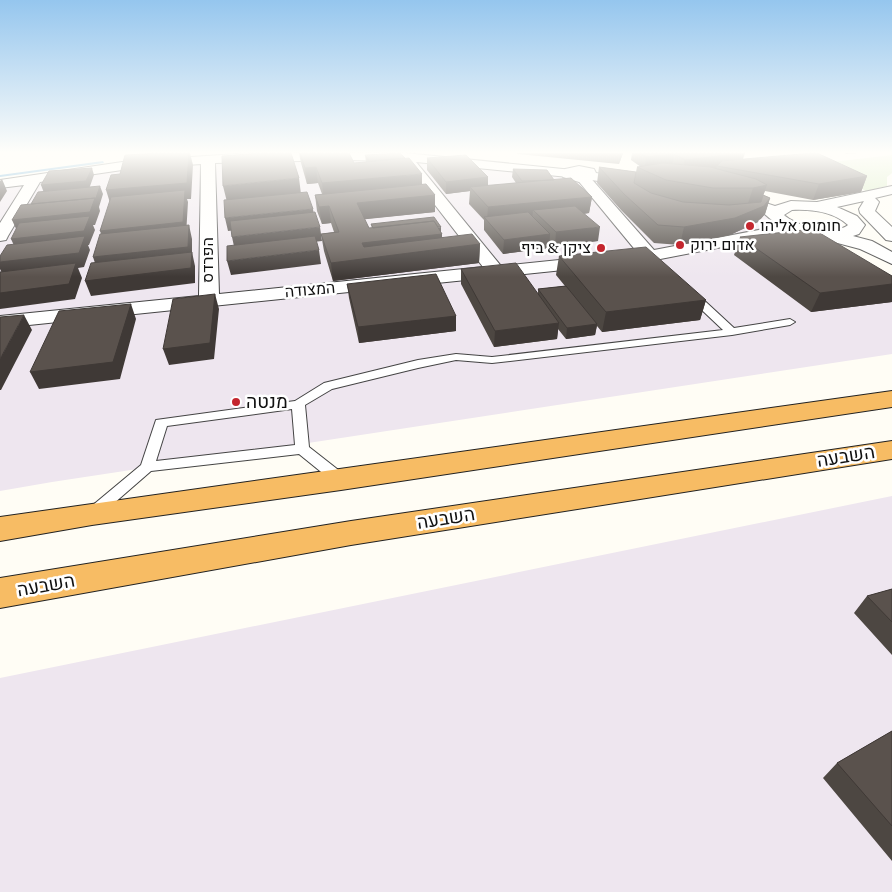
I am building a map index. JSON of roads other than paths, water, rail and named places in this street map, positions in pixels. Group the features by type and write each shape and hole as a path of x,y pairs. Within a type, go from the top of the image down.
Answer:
{"highway":[{"path":"0,529 92,514 341,480 892,399"},
{"name":"השבעה","path":"0,593 360,532 892,450"}],"street":[{"path":"0,236 25,195"},
{"name":"הפרדס","path":"208,195 209,299"},
{"path":"434,195 496,272"},
{"path":"600,195 654,259"},
{"path":"730,195 758,204 787,224 866,244 892,259"},
{"path":"741,195 811,206 852,220 892,247"},
{"path":"777,216 778,210 784,207 811,206 869,195"},
{"path":"815,232 849,232 855,229 850,210 855,206 892,196"},
{"path":"870,202 867,209 868,213 892,236"},
{"name":"המצודה","path":"738,240 776,226 779,223 777,216"},
{"name":"המצודה","path":"0,322 209,299 654,259 780,231 815,232"}],"lane":[{"path":"684,287 732,332"},
{"path":"92,514 147,467 161,423 298,404 328,386 456,356 492,360 732,332 790,322"},
{"path":"298,404 302,449"},
{"path":"147,467 302,449 341,480"}],"place":[{"name":"חומוס אליהו","path":"750,226"},
{"name":"אדום ירוק","path":"680,245"},
{"name":"ציקן & ביף","path":"601,248"},
{"name":"מנטה","path":"236,402"}]}
